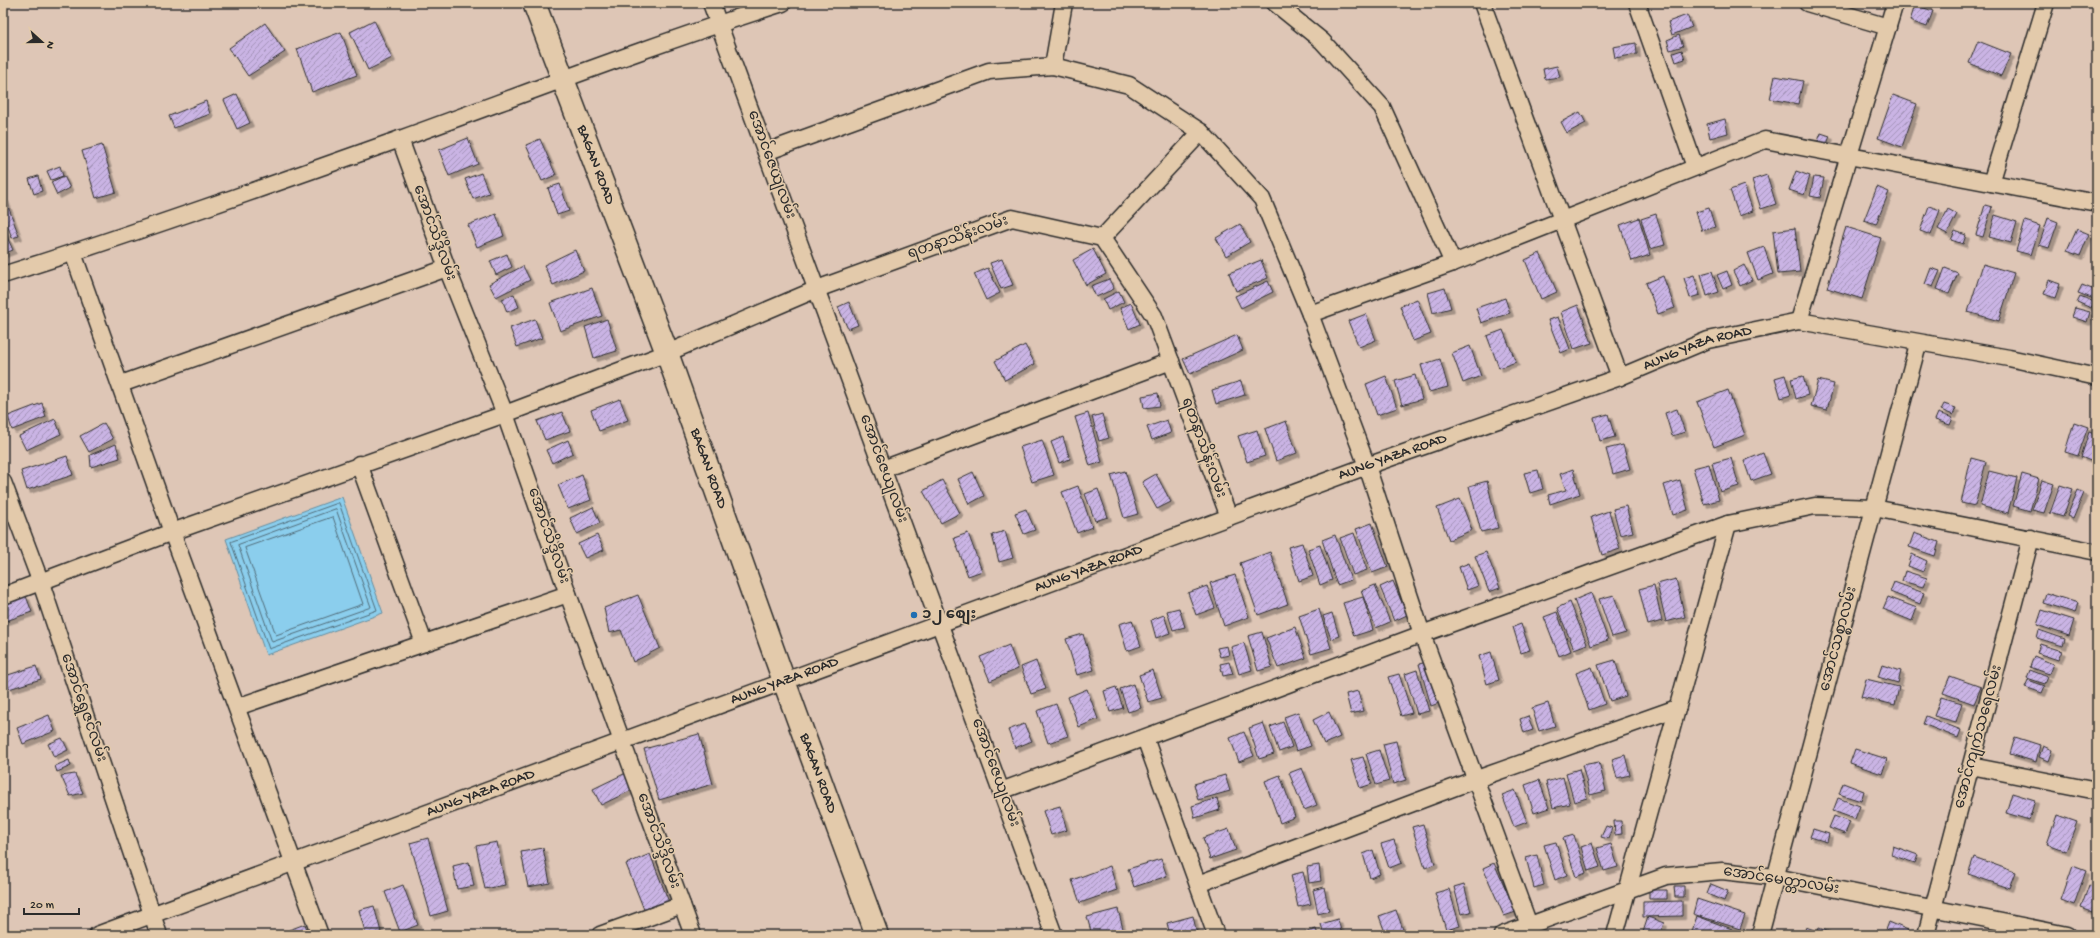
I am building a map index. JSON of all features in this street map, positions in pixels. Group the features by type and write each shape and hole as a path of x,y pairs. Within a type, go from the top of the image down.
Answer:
{"street":[{"name":"BAGAN ROAD","path":"534,3 667,353 784,681 877,935"},
{"name":"အောင်ဇေယျလမ်း","path":"711,3 1054,935"},
{"path":"3,275 73,253 400,139 719,23 783,3"},
{"path":"1053,66 1064,3"},
{"path":"1275,3 1322,41 1382,107 1453,263"},
{"path":"1482,3 1620,377"},
{"path":"1637,3 1696,167"},
{"path":"1807,3 1888,27"},
{"path":"1799,322 1895,3"},
{"path":"1991,183 2046,3"},
{"path":"766,152 989,71 1053,66 1130,85 1201,132 1262,199 1310,314 1367,466 1422,634 1474,780 1529,925"},
{"path":"1102,238 1201,132"},
{"name":"အောင်သိဒ္ဒိလမ်း","path":"400,139 447,268 505,414 568,594 693,935"},
{"path":"1310,314 1453,263 1765,140 2097,203"},
{"name":"ရတနာသိန်းလမ်း","path":"3,596 172,532 359,464 505,414 667,353 817,289 1012,218 1102,238 1154,316 1229,517"},
{"path":"73,253 121,384 172,532 320,935"},
{"path":"121,384 447,268"},
{"name":"AUNG YAZA ROAD","path":"97,935 621,740 1367,466 1620,377 1708,340 1799,322 1918,344 2009,358 2097,377"},
{"name":"အောင်သစ္စာလမ်း","path":"1760,935 1918,344"},
{"path":"883,469 1171,361"},
{"path":"359,464 424,643"},
{"name":"အောင်ရွှေဇင်လမ်း","path":"3,482 41,582 159,935"},
{"path":"1001,791 1422,634 1728,524 1815,506 1874,508 2097,552"},
{"path":"1615,935 1626,890 1728,524"},
{"name":"အောင်ကျက်သရေလမ်း","path":"1926,935 2031,538"},
{"path":"237,707 568,594"},
{"path":"1198,884 1474,780 1677,708"},
{"path":"1145,738 1216,935"},
{"path":"1971,766 2097,791"},
{"name":"အောင်မေတ္တာလမ်း","path":"1502,935 1666,876 1722,871 1775,877 2067,935"},
{"path":"600,935 682,905"}],"water":[{"path":"342,497 383,613 266,655 226,539"}],"building":[{"path":"1915,5 1933,11 1927,27 1910,21"},
{"path":"1687,15 1692,27 1672,35 1668,22"},
{"path":"374,20 392,58 368,70 350,32"},
{"path":"265,23 285,52 248,76 229,48"},
{"path":"341,32 357,75 312,92 297,49"},
{"path":"1679,35 1683,46 1670,50 1667,40"},
{"path":"1978,41 2011,54 2001,76 1969,63"},
{"path":"1636,43 1637,54 1615,58 1613,47"},
{"path":"1682,50 1685,59 1676,62 1673,53"},
{"path":"1557,66 1560,77 1545,79 1543,69"},
{"path":"1775,76 1803,81 1798,104 1770,99"},
{"path":"237,94 250,123 237,129 224,100"},
{"path":"1893,95 1917,104 1902,147 1878,138"},
{"path":"206,101 210,114 174,128 169,116"},
{"path":"1580,112 1586,123 1567,133 1561,122"},
{"path":"1725,119 1728,133 1710,138 1707,124"},
{"path":"1821,133 1830,136 1827,144 1818,141"},
{"path":"468,138 478,164 449,176 439,150"},
{"path":"540,139 556,175 542,181 526,145"},
{"path":"102,145 116,192 96,198 82,151"},
{"path":"60,166 63,176 51,180 47,171"},
{"path":"1796,171 1810,176 1804,195 1789,190"},
{"path":"481,173 489,193 473,199 465,179"},
{"path":"1767,175 1776,204 1761,209 1752,180"},
{"path":"38,176 42,191 34,194 29,179"},
{"path":"64,176 70,188 57,195 51,182"},
{"path":"1814,177 1824,178 1820,198 1810,196"},
{"path":"560,184 569,211 557,215 548,188"},
{"path":"1744,185 1753,211 1739,216 1730,190"},
{"path":"1877,187 1889,192 1876,224 1864,220"},
{"path":"5,198 19,236 12,238 3,213 3,199"},
{"path":"1985,205 1992,207 1983,237 1976,235"},
{"path":"1929,206 1940,210 1931,235 1920,231"},
{"path":"1709,208 1715,227 1702,231 1696,212"},
{"path":"1948,209 1957,214 1947,234 1938,229"},
{"path":"496,214 504,236 477,247 468,225"},
{"path":"1656,214 1665,245 1650,249 1641,219"},
{"path":"1995,215 2017,222 2011,243 1989,237"},
{"path":"1639,218 1650,255 1632,261 1620,225"},
{"path":"2048,218 2058,222 2049,248 2039,245"},
{"path":"2025,221 2040,226 2031,255 2016,251"},
{"path":"1240,224 1250,242 1226,256 1216,238"},
{"path":"1846,227 1881,238 1862,299 1827,288"},
{"path":"3,228 13,250 3,254"},
{"path":"1795,228 1800,272 1778,274 1773,231"},
{"path":"2077,229 2089,234 2080,256 2067,251"},
{"path":"1955,231 1966,235 1963,244 1951,240"},
{"path":"1764,247 1773,274 1758,280 1748,253"},
{"path":"1093,249 1106,274 1086,285 1073,260"},
{"path":"575,250 584,271 553,285 544,265"},
{"path":"1540,253 1557,292 1541,299 1525,260"},
{"path":"507,254 512,267 496,275 490,261"},
{"path":"1002,259 1013,285 1001,289 990,263"},
{"path":"1261,260 1268,278 1236,291 1229,273"},
{"path":"1983,264 2014,273 1999,321 1968,312"},
{"path":"1744,265 1752,280 1740,286 1733,271"},
{"path":"523,266 530,280 496,297 489,284"},
{"path":"988,268 1000,293 986,300 974,274"},
{"path":"1931,268 1940,271 1933,287 1925,284"},
{"path":"1945,268 1958,273 1949,294 1937,289"},
{"path":"1712,271 1719,292 1707,296 1701,274"},
{"path":"1727,271 1732,285 1723,289 1717,275"},
{"path":"1694,275 1700,295 1690,298 1684,278"},
{"path":"1663,276 1675,308 1658,314 1646,283"},
{"path":"1109,279 1114,289 1096,297 1091,286"},
{"path":"2049,280 2060,284 2055,298 2044,294"},
{"path":"1268,281 1273,292 1241,308 1235,296"},
{"path":"2082,285 2097,291 2094,299 2078,293"},
{"path":"592,288 602,316 560,331 550,303"},
{"path":"1445,288 1451,308 1433,313 1428,293"},
{"path":"1119,291 1124,302 1108,310 1103,299"},
{"path":"514,294 519,307 507,312 502,299"},
{"path":"2080,296 2094,302 2091,308 2077,302"},
{"path":"1505,298 1510,313 1481,323 1476,308"},
{"path":"1417,299 1431,334 1413,341 1400,306"},
{"path":"849,302 858,325 848,329 838,307"},
{"path":"1131,303 1140,324 1129,329 1120,308"},
{"path":"1578,305 1592,343 1574,349 1561,312"},
{"path":"2075,308 2090,312 2087,322 2072,317"},
{"path":"1366,314 1376,340 1359,347 1348,321"},
{"path":"1558,317 1570,349 1561,353 1548,320"},
{"path":"535,319 542,338 517,347 510,328"},
{"path":"607,319 617,351 594,358 585,327"},
{"path":"1503,330 1516,362 1499,368 1487,336"},
{"path":"1237,335 1243,350 1190,374 1183,359"},
{"path":"1025,345 1035,364 1005,380 995,361"},
{"path":"1470,346 1481,376 1463,383 1452,353"},
{"path":"1440,359 1448,387 1429,392 1421,365"},
{"path":"1415,375 1422,399 1402,405 1395,381"},
{"path":"1785,375 1791,395 1781,398 1775,378"},
{"path":"1386,376 1397,408 1377,415 1366,384"},
{"path":"1803,376 1808,395 1796,399 1791,379"},
{"path":"1818,380 1834,384 1827,410 1811,406"},
{"path":"1241,381 1245,395 1216,404 1212,390"},
{"path":"1728,390 1745,435 1714,447 1697,402"},
{"path":"1158,393 1160,406 1144,408 1142,396"},
{"path":"620,399 628,420 599,431 591,410"},
{"path":"42,403 46,417 12,430 8,416"},
{"path":"1944,404 1956,408 1953,415 1941,410"},
{"path":"1677,409 1685,432 1672,436 1665,413"},
{"path":"562,412 570,431 545,440 537,421"},
{"path":"1088,413 1102,462 1090,466 1075,417"},
{"path":"1938,413 1953,418 1950,425 1935,420"},
{"path":"1102,414 1109,438 1099,441 1092,417"},
{"path":"1608,414 1615,437 1600,441 1594,418"},
{"path":"55,419 61,434 26,450 19,436"},
{"path":"1167,420 1171,433 1152,440 1147,427"},
{"path":"1286,421 1297,453 1276,461 1265,429"},
{"path":"2074,422 2088,427 2078,456 2065,452"},
{"path":"104,423 113,439 89,452 80,436"},
{"path":"1257,430 1265,456 1247,462 1238,436"},
{"path":"2089,432 2097,435 2097,451 2093,462 2081,457"},
{"path":"1063,437 1070,459 1059,463 1051,442"},
{"path":"568,440 573,453 552,463 546,450"},
{"path":"1042,440 1054,475 1032,482 1020,447"},
{"path":"116,444 120,458 91,467 90,455"},
{"path":"1623,445 1630,469 1613,474 1606,449"},
{"path":"1763,453 1771,474 1751,481 1744,461"},
{"path":"67,456 73,475 27,490 21,471"},
{"path":"1731,458 1739,486 1720,492 1712,463"},
{"path":"1971,458 1986,462 1975,506 1961,503"},
{"path":"1709,464 1719,500 1704,504 1693,468"},
{"path":"1573,469 1580,494 1550,504 1548,495 1566,490 1560,474"},
{"path":"1538,470 1543,489 1530,493 1524,473"},
{"path":"1125,471 1138,514 1124,518 1111,475"},
{"path":"1989,471 2017,478 2008,513 1980,506"},
{"path":"973,472 984,496 969,504 958,479"},
{"path":"1156,474 1171,502 1157,509 1142,482"},
{"path":"2022,474 2039,479 2030,511 2013,506"},
{"path":"582,475 591,500 568,509 558,485"},
{"path":"942,480 960,513 941,523 923,491"},
{"path":"1680,480 1688,510 1673,515 1664,485"},
{"path":"2042,480 2054,484 2044,513 2032,510"},
{"path":"1487,481 1498,528 1481,532 1469,486"},
{"path":"2060,485 2073,489 2063,517 2050,513"},
{"path":"1078,486 1092,527 1077,533 1062,492"},
{"path":"1098,489 1108,517 1095,521 1085,494"},
{"path":"2078,490 2084,493 2073,519 2067,516"},
{"path":"1460,499 1472,530 1449,540 1437,508"},
{"path":"1626,506 1633,532 1620,535 1613,509"},
{"path":"593,507 600,523 577,534 570,518"},
{"path":"1026,509 1035,530 1024,534 1015,513"},
{"path":"1609,511 1620,549 1602,555 1591,517"},
{"path":"1372,523 1388,567 1372,573 1356,529"},
{"path":"1005,531 1013,558 999,562 992,535"},
{"path":"968,533 982,571 968,576 954,538"},
{"path":"1354,533 1367,570 1353,575 1340,538"},
{"path":"1914,533 1939,542 1935,556 1909,547"},
{"path":"597,535 604,550 585,558 578,544"},
{"path":"1335,535 1351,580 1337,585 1322,540"},
{"path":"1302,543 1313,576 1299,581 1288,547"},
{"path":"1320,545 1332,580 1320,585 1308,549"},
{"path":"1270,552 1288,604 1258,615 1240,563"},
{"path":"1486,552 1500,588 1489,592 1475,556"},
{"path":"1912,554 1927,561 1923,572 1908,566"},
{"path":"1469,563 1478,586 1467,590 1459,567"},
{"path":"1905,571 1927,578 1923,587 1902,581"},
{"path":"1235,575 1249,617 1224,626 1210,583"},
{"path":"1676,579 1685,617 1666,622 1657,584"},
{"path":"1393,581 1407,615 1394,621 1380,587"},
{"path":"1894,582 1924,593 1920,604 1890,592"},
{"path":"1375,585 1390,622 1376,628 1361,591"},
{"path":"1654,585 1662,621 1648,625 1639,589"},
{"path":"1207,586 1215,608 1196,615 1188,593"},
{"path":"1591,593 1608,640 1591,646 1574,600"},
{"path":"2046,593 2078,603 2075,613 2043,603"},
{"path":"638,595 660,648 633,662 621,630 609,633 604,608"},
{"path":"1614,595 1626,633 1612,637 1599,599"},
{"path":"26,596 32,612 3,622 3,604"},
{"path":"1363,597 1373,630 1354,636 1343,603"},
{"path":"1888,597 1917,608 1912,621 1883,609"},
{"path":"1570,602 1587,644 1574,649 1557,608"},
{"path":"1179,608 1185,627 1173,630 1167,611"},
{"path":"1319,609 1331,648 1311,654 1299,616"},
{"path":"2042,610 2074,620 2069,636 2037,625"},
{"path":"1557,612 1571,651 1559,656 1544,617"},
{"path":"1332,613 1339,636 1331,639 1323,616"},
{"path":"1164,615 1170,633 1156,638 1151,620"},
{"path":"1132,620 1141,646 1127,651 1119,624"},
{"path":"1521,624 1530,650 1521,653 1513,627"},
{"path":"1295,627 1306,658 1278,668 1266,638"},
{"path":"2039,630 2065,639 2063,646 2037,638"},
{"path":"1262,632 1272,667 1258,671 1248,636"},
{"path":"1083,634 1094,670 1077,675 1066,639"},
{"path":"1244,643 1252,670 1239,674 1231,647"},
{"path":"2040,644 2062,651 2058,660 2037,653"},
{"path":"1009,645 1018,669 990,681 980,657"},
{"path":"1227,646 1229,655 1220,657 1217,648"},
{"path":"1491,652 1499,680 1487,684 1479,656"},
{"path":"2034,656 2053,664 2049,674 2030,667"},
{"path":"1615,660 1626,696 1610,701 1598,665"},
{"path":"1036,661 1046,689 1031,694 1021,667"},
{"path":"1229,662 1233,674 1223,676 1220,664"},
{"path":"1427,662 1439,703 1431,706 1419,664"},
{"path":"1882,665 1901,671 1898,683 1878,677"},
{"path":"36,666 41,679 9,689 5,676"},
{"path":"1592,667 1605,704 1589,710 1576,673"},
{"path":"1153,670 1162,698 1148,702 1139,675"},
{"path":"1417,670 1429,711 1417,714 1405,674"},
{"path":"2030,670 2048,677 2045,684 2027,678"},
{"path":"1399,674 1412,713 1401,716 1388,677"},
{"path":"1950,676 1981,687 1974,704 1943,693"},
{"path":"1866,679 1899,687 1895,705 1861,697"},
{"path":"2028,680 2045,686 2042,693 2025,687"},
{"path":"1133,684 1141,708 1128,712 1120,689"},
{"path":"1116,687 1123,708 1110,712 1104,691"},
{"path":"1087,689 1098,719 1079,727 1068,697"},
{"path":"1358,691 1363,711 1351,714 1346,694"},
{"path":"1941,697 1962,703 1956,722 1934,716"},
{"path":"1548,703 1555,726 1539,731 1532,708"},
{"path":"1056,704 1068,736 1048,743 1037,711"},
{"path":"1298,712 1311,746 1296,751 1284,717"},
{"path":"1329,712 1340,737 1324,744 1313,720"},
{"path":"49,715 55,731 23,744 17,728"},
{"path":"1528,716 1533,730 1524,733 1520,719"},
{"path":"1926,716 1961,730 1958,738 1923,724"},
{"path":"1283,722 1292,747 1279,752 1270,727"},
{"path":"1263,723 1274,754 1259,759 1249,728"},
{"path":"1024,724 1032,741 1015,748 1008,730"},
{"path":"1244,732 1254,756 1239,762 1230,738"},
{"path":"699,734 713,784 659,800 644,749"},
{"path":"2015,737 2040,745 2036,762 2010,754"},
{"path":"62,738 68,750 54,757 48,744"},
{"path":"1396,741 1406,780 1393,784 1383,744"},
{"path":"2043,746 2052,750 2048,761 2039,757"},
{"path":"1855,749 1887,759 1882,774 1850,763"},
{"path":"1379,750 1389,781 1376,785 1366,754"},
{"path":"1625,755 1630,775 1617,778 1612,759"},
{"path":"1363,757 1372,784 1360,788 1351,760"},
{"path":"69,760 71,766 57,772 55,766"},
{"path":"1599,762 1606,791 1590,795 1582,765"},
{"path":"1302,768 1317,805 1304,810 1289,773"},
{"path":"1579,769 1587,798 1574,802 1566,773"},
{"path":"628,772 636,788 601,805 593,789"},
{"path":"75,774 83,793 70,796 61,776"},
{"path":"1225,775 1230,791 1198,800 1194,784"},
{"path":"1280,775 1295,817 1280,823 1265,781"},
{"path":"1563,777 1570,804 1553,808 1546,782"},
{"path":"1539,780 1549,808 1534,813 1525,785"},
{"path":"1843,783 1864,791 1861,801 1839,794"},
{"path":"1515,790 1527,822 1514,827 1502,795"},
{"path":"2012,793 2035,800 2029,820 2006,813"},
{"path":"1217,798 1220,810 1195,818 1192,806"},
{"path":"1838,798 1860,806 1855,819 1833,811"},
{"path":"1060,806 1067,830 1051,835 1043,811"},
{"path":"2057,815 2077,822 2066,851 2047,844"},
{"path":"1834,816 1850,822 1845,834 1829,828"},
{"path":"1614,821 1621,821 1622,834 1615,835"},
{"path":"1423,824 1435,864 1425,868 1412,827"},
{"path":"1606,826 1612,828 1608,839 1601,837"},
{"path":"1229,829 1236,850 1210,859 1203,838"},
{"path":"1813,829 1829,834 1827,842 1810,837"},
{"path":"1574,835 1586,873 1576,877 1563,838"},
{"path":"428,838 448,911 431,916 410,843"},
{"path":"1394,840 1402,863 1389,868 1381,844"},
{"path":"497,842 505,885 485,889 476,846"},
{"path":"1556,842 1567,875 1555,880 1544,845"},
{"path":"1592,843 1600,867 1588,871 1581,847"},
{"path":"1611,844 1618,867 1604,871 1597,848"},
{"path":"1893,846 1918,855 1915,863 1891,855"},
{"path":"543,848 550,883 528,887 521,852"},
{"path":"1373,850 1380,874 1370,878 1363,854"},
{"path":"650,854 669,902 645,912 626,864"},
{"path":"1537,855 1544,885 1534,888 1526,858"},
{"path":"1974,857 2015,872 2009,888 1968,874"},
{"path":"1161,859 1167,876 1134,887 1128,869"},
{"path":"469,862 474,886 457,889 453,866"},
{"path":"1494,863 1516,912 1504,916 1483,868"},
{"path":"1319,865 1321,881 1309,883 1307,867"},
{"path":"1110,866 1117,890 1080,903 1072,880"},
{"path":"2073,866 2086,871 2074,905 2061,900"},
{"path":"1303,872 1311,904 1298,907 1291,875"},
{"path":"1464,884 1471,912 1461,914 1454,887"},
{"path":"1711,884 1728,891 1724,901 1707,894"},
{"path":"403,885 418,925 400,932 385,892"},
{"path":"2089,885 2097,888 2097,900 2092,912 2081,908"},
{"path":"1674,886 1684,886 1684,897 1675,897"},
{"path":"1324,887 1329,911 1318,914 1313,890"},
{"path":"1449,889 1460,926 1446,930 1435,893"},
{"path":"1649,890 1667,890 1667,899 1649,899"},
{"path":"1697,899 1745,915 1740,929 1693,914"},
{"path":"1682,901 1682,916 1643,917 1643,902"},
{"path":"374,906 381,932 366,935 359,910"},
{"path":"1118,909 1124,933 1116,935 1092,935 1087,917"},
{"path":"1396,910 1405,935 1386,935 1379,916"},
{"path":"1193,916 1197,934 1170,935 1167,923"},
{"path":"1697,916 1732,929 1729,935 1704,935 1692,931"},
{"path":"1648,917 1664,923 1660,935 1642,935"},
{"path":"1338,919 1342,935 1324,935 1321,924"},
{"path":"1889,922 1908,930 1906,935 1900,935 1886,930"},
{"path":"305,924 309,935 291,935 289,930"},
{"path":"1806,927 1814,930 1812,935 1803,935"},
{"path":"1819,928 1835,934 1835,935 1816,935"},
{"path":"1316,929 1318,935 1304,935 1304,933"}],"place":[{"name":"၁၂ စျေး","path":"914,615"}]}
